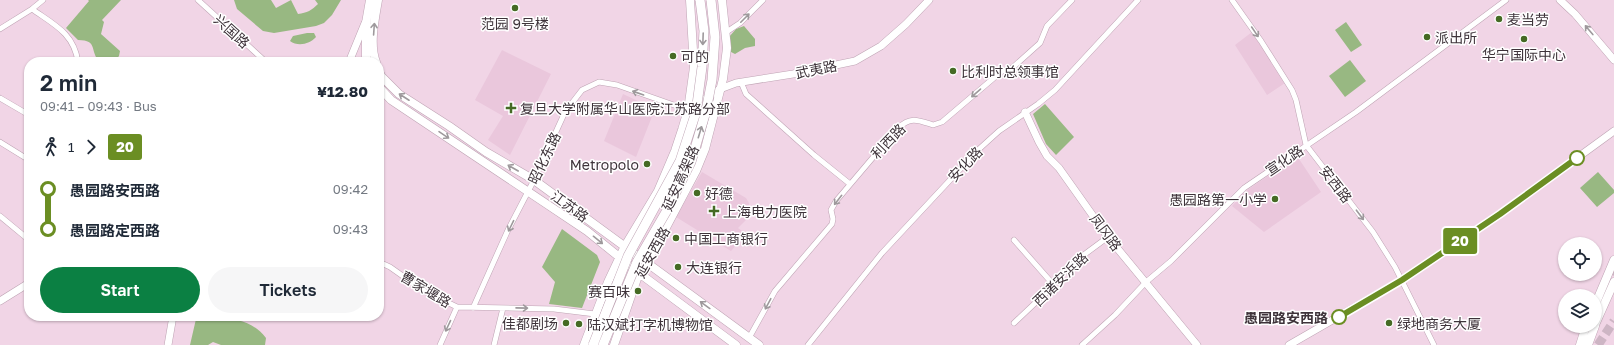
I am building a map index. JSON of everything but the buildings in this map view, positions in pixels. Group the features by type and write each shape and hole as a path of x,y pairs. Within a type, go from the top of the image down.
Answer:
{"highway":[{"name":"延安高架路","path":"593,345 628,256 680,161 696,112 702,67 704,31 700,0"},
{"name":"延安高架路","path":"603,345 637,262 666,212 691,162 706,111 712,80 715,37 711,0"}],"main road":[{"path":"366,57 366,23 370,0"},
{"path":"373,57 373,30 378,0"},
{"name":"延安西路","path":"584,345 595,314 620,258 658,191 675,151 688,110 694,67 690,0"},
{"name":"延安西路","path":"614,345 639,273 645,261 660,239 696,171 705,149 723,79 727,48 722,0"},
{"name":"江苏路","path":"384,79 399,94 486,152 534,180 759,345"},
{"name":"江苏路","path":"384,92 391,100 587,231 639,273 736,345"},
{"path":"1602,289 1614,260"},
{"path":"1602,310 1614,282"},
{"path":"1580,345 1584,333"},
{"path":"1588,345 1592,333"}],"street":[{"path":"0,29 32,9 43,0"},
{"name":"兴国路","path":"198,0 261,57"},
{"path":"725,33 740,23 763,0"},
{"name":"武夷路","path":"688,110 720,89 741,82 781,76 855,61 881,46 906,24 929,0"},
{"name":"利西路","path":"749,338 778,286 832,224 832,207 901,125 915,119 933,125 939,124 1002,71 1011,69 1040,43 1047,26 1072,0"},
{"name":"安化路","path":"808,345 882,253 978,150 999,131 1055,90 1138,0"},
{"name":"安西路","path":"1232,0 1266,48 1292,90 1296,100 1306,145 1373,232 1395,267 1434,345"},
{"name":"宣化路","path":"1082,345 1115,315 1146,282 1171,261 1244,188 1356,112 1506,0"},
{"path":"1560,0 1587,27 1614,60"},
{"path":"32,9 60,29 71,40 77,57"},
{"path":"351,57 366,23"},
{"name":"昭化东路","path":"473,308 565,112 582,90 599,82 617,85 688,110"},
{"path":"741,82 746,94 814,155 850,184"},
{"path":"0,98 24,111"},
{"name":"凤冈路","path":"1025,112 1047,156 1059,168 1108,237 1197,345"},
{"path":"1289,345 1402,280 1500,214 1614,131"},
{"path":"0,142 24,157"},
{"path":"0,216 24,236"},
{"name":"西诸安浜路","path":"1014,323 1050,288 1052,283 1081,257 1108,237"},
{"path":"1014,240 1052,283"},
{"name":"曹家堰路","path":"384,264 424,291 457,307 543,309 595,314"},
{"path":"0,301 24,285"},
{"path":"440,345 457,307"},
{"path":"494,345 503,308"},
{"path":"168,345 172,321"}],"shaded area":[{"path":"1252,32 1285,83 1267,95 1235,45"},
{"name":"复旦大学附属华山医院江苏路分部","path":"502,50 551,74 510,155 488,140 503,116 475,100"},
{"path":"623,94 655,109 636,157 604,141"},
{"name":"愚园路第一小学","path":"1297,156 1321,192 1264,232 1232,206 1246,191"},
{"name":"上海电力医院","path":"702,172 746,198 749,203 750,209 746,220 738,228 746,234 731,251 676,217"}],"green space":[{"path":"88,0 121,0 102,20 104,22 101,34 120,51 118,57 96,57 93,47 89,42 78,40 66,28 89,1"},
{"path":"234,0 271,0 276,8 291,0 298,14 307,12 314,8 318,4 315,0 341,0 332,15 324,23 316,26 274,33 263,31 237,9"},
{"path":"1346,22 1362,45 1351,52 1335,30"},
{"path":"744,26 755,39 755,46 745,48 735,54 731,52 729,37 736,29"},
{"path":"314,33 316,37 304,44 297,44 290,41 293,36"},
{"path":"1350,60 1366,81 1345,97 1329,76"},
{"path":"1045,104 1074,137 1056,155 1046,144 1033,114"},
{"path":"1598,172 1614,190 1614,193 1597,207 1580,188"},
{"path":"562,229 597,255 600,262 582,308 549,304 555,282 542,267"},
{"path":"196,321 243,322 251,325 266,338 265,345 221,345 213,342 208,345 190,345"}],"tunnel":[{"path":"1602,300 1614,270"},
{"path":"1598,345 1614,321"}],"bus line":[{"name":"20","path":"1339,317 1402,280 1500,214 1577,158"}],"place":[{"name":"范园 9号楼","path":"515,8"},
{"name":"麦当劳","path":"1499,19"},
{"name":"派出所","path":"1427,37"},
{"name":"华宁国际中心","path":"1524,39"},
{"name":"可的","path":"673,56"},
{"name":"比利时总领事馆","path":"953,71"},
{"name":"复旦大学附属华山医院江苏路分部","path":"511,108"},
{"name":"Metropolo","path":"647,164"},
{"name":"好德","path":"697,193"},
{"name":"愚园路第一小学","path":"1275,199"},
{"name":"上海电力医院","path":"714,211"},
{"name":"中国工商银行","path":"676,238"},
{"name":"大连银行","path":"678,267"},
{"name":"赛百味","path":"638,291"},
{"name":"愚园路安西路","path":"1339,317"},
{"name":"佳都剧场","path":"566,323"},
{"name":"绿地商务大厦","path":"1389,323"},
{"name":"陆汉斌打字机博物馆","path":"579,324"}]}
